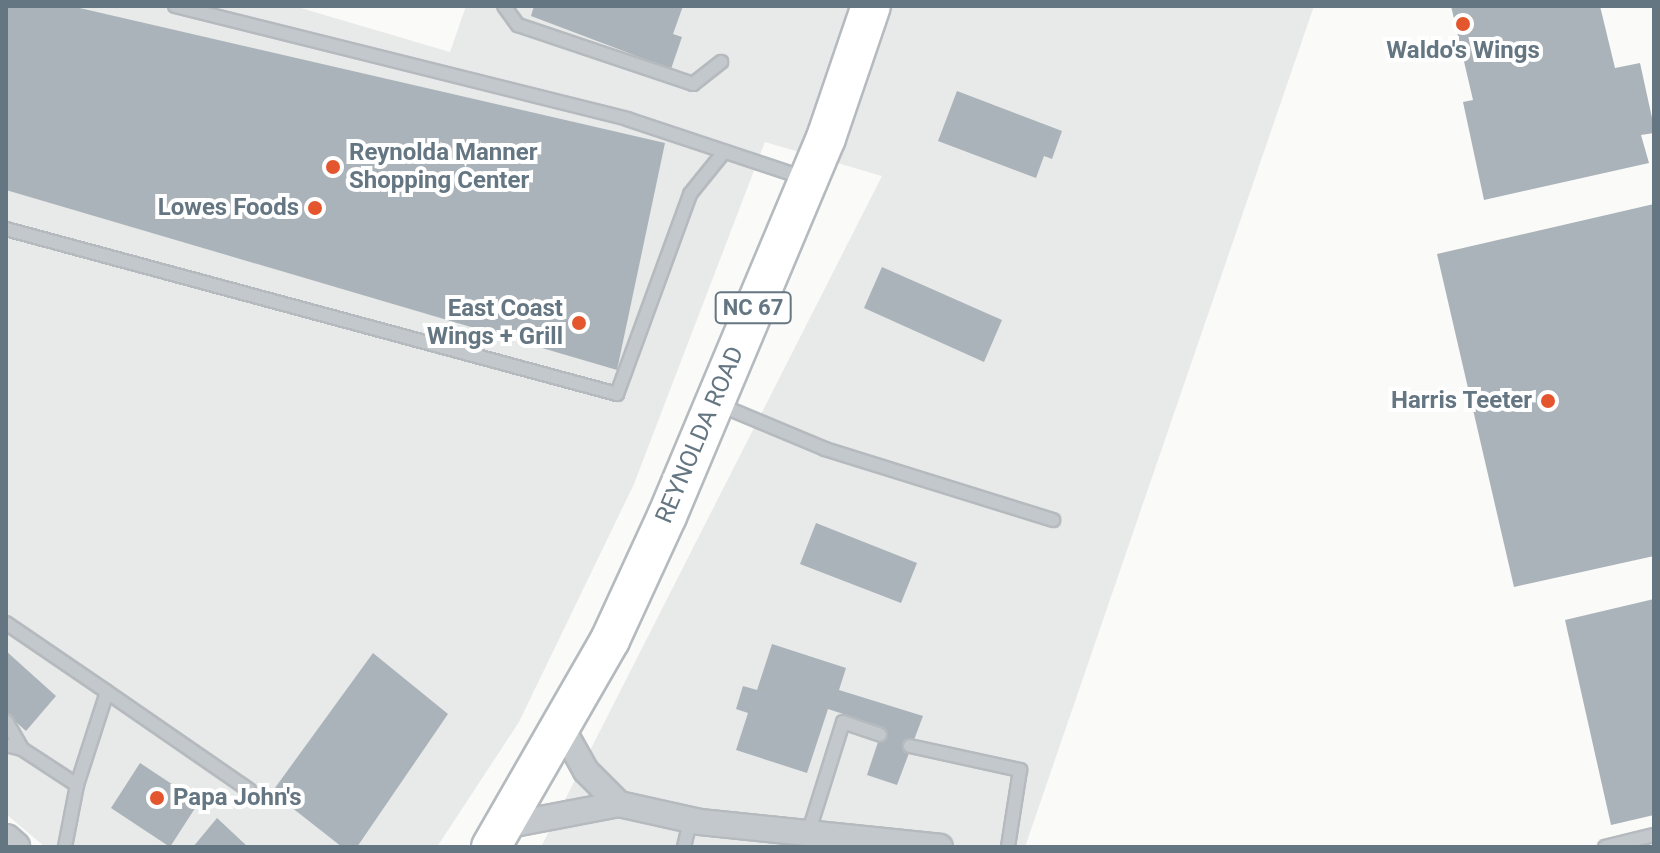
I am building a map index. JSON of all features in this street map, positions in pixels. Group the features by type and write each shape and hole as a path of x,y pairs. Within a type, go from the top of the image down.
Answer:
{"main road":[{"name":"REYNOLDA ROAD","path":"498,836 610,640 807,179 871,6"}],"street":[{"path":"562,728 586,771 619,804"},
{"path":"498,836 619,804 690,820 940,847"},
{"path":"6,840 14,847"}],"lane":[{"path":"175,6 627,119 807,179"},
{"path":"504,6 518,25 693,84 721,62"},
{"path":"6,229 617,394 690,194 724,152"},
{"path":"713,403 825,449 1053,520"},
{"path":"6,623 249,790"},
{"path":"65,847 77,785 107,692"},
{"path":"6,721 22,749"},
{"path":"808,835 843,722 880,735"},
{"path":"6,745 22,749 77,785"},
{"path":"910,746 1020,770 1008,847"},
{"path":"684,847 690,820"},
{"path":"1605,847 1654,835"}],"shaded area":[{"path":"6,6 294,6 450,52 466,6 1314,6 1025,847 541,847 882,176 765,142 634,484 519,722 437,847 45,847 6,814"}],"building":[{"name":"Reynolda Manner Shopping Center","path":"6,6 71,6 665,143 617,370 6,190"},
{"path":"534,6 683,6 673,34 682,37 671,69 531,16"},
{"path":"1451,6 1600,6 1615,68 1640,63 1654,127 1654,133 1641,135 1649,163 1484,200 1463,102 1473,100"},
{"path":"957,91 1062,131 1052,159 1044,156 1036,178 938,141"},
{"path":"1654,204 1654,556 1514,587 1437,254"},
{"path":"882,267 1002,320 984,362 864,308"},
{"path":"816,523 917,563 901,603 800,564"},
{"path":"1654,599 1654,815 1611,825 1565,620"},
{"path":"772,644 846,668 839,690 923,716 897,785 867,775 883,727 828,709 807,773 736,750 748,713 736,709 743,686 757,690"},
{"path":"6,651 56,696 26,731 6,713"},
{"path":"373,653 448,714 357,847 342,847 272,792"},
{"path":"140,763 199,802 170,847 111,808"},
{"path":"217,818 248,847 193,847"}],"place":[{"name":"Waldo's Wings","path":"1463,24"},
{"name":"Reynolda Manner Shopping Center","path":"333,167"},
{"name":"Lowes Foods","path":"315,208"},
{"name":"East Coast Wings + Grill","path":"579,323"},
{"name":"Harris Teeter","path":"1548,401"},
{"name":"Papa John's","path":"157,798"}]}
